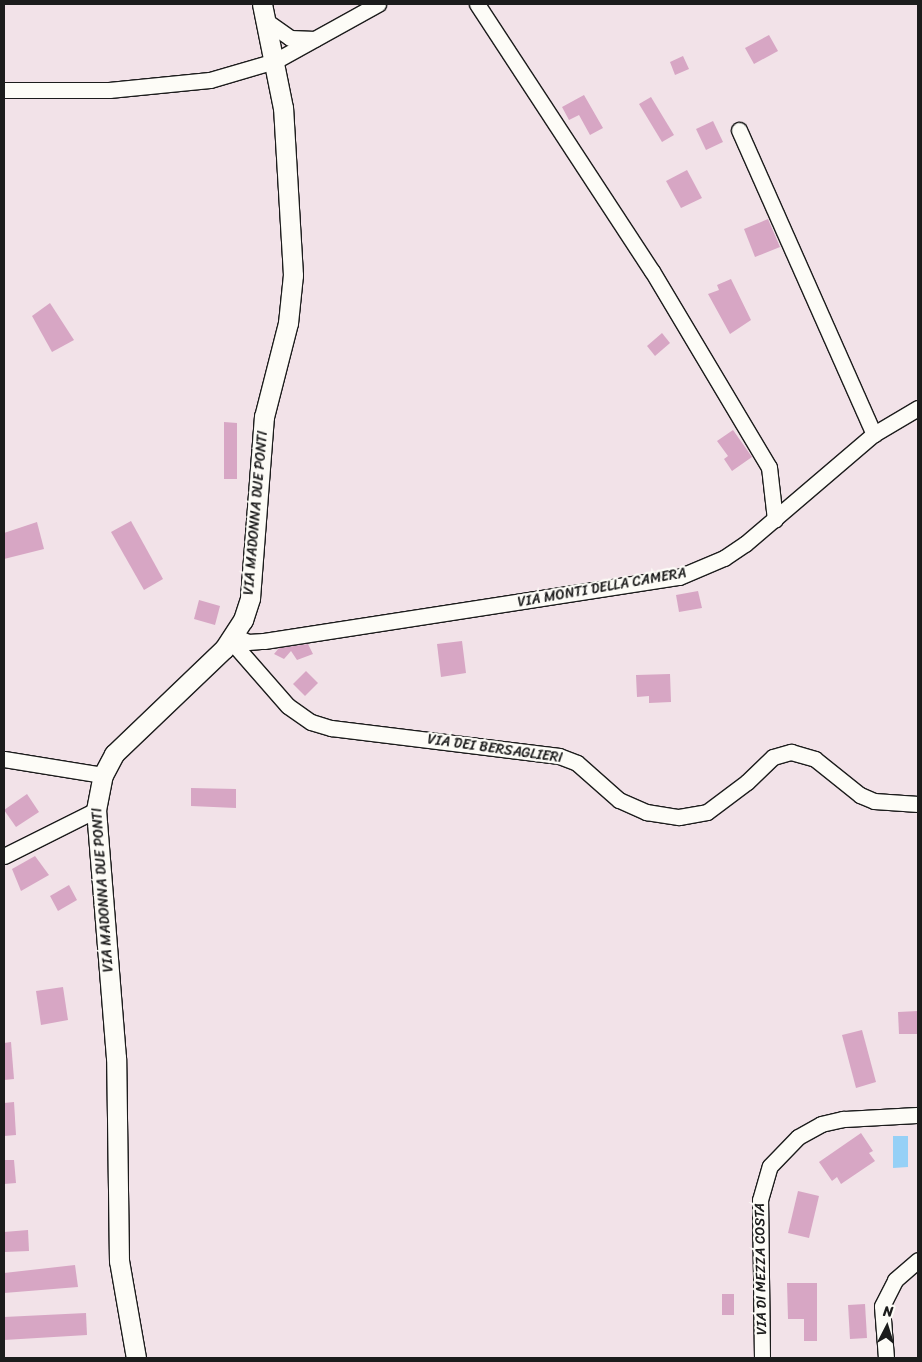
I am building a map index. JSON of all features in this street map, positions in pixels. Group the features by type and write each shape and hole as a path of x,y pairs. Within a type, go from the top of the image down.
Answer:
{"main road":[{"name":"VIA MADONNA DUE PONTI","path":"136,1358 119,1261 116,1058 96,810 103,776 120,747 233,638 243,620 252,590 264,416 287,330 292,288 285,124 275,61 264,12"}],"street":[{"path":"4,90 109,90 180,85 217,78 275,61 378,4"},
{"path":"477,4 652,271 770,467 775,520"},
{"path":"264,12 290,38 317,39"},
{"path":"739,130 874,434"},
{"name":"VIA MONTI DELLA CAMERA","path":"233,638 248,642 264,641 674,578 724,558 775,520 874,434 918,408"},
{"name":"VIA DEI BERSAGLIERI","path":"233,638 288,706 311,722 331,728 559,756 577,763 625,804 654,814 686,817 712,810 747,782 772,757 791,752 815,759 853,790 874,802 918,804"},
{"path":"4,759 103,776"},
{"path":"4,856 96,810"},
{"name":"VIA DI MEZZA COSTA","path":"762,1358 760,1200 770,1166 798,1138 821,1124 843,1119 918,1115"},
{"path":"886,1358 882,1306 895,1280 918,1260"}],"water":[{"path":"893,1136 908,1136 908,1167 893,1168"}],"building":[{"path":"769,35 778,51 754,64 745,48"},
{"path":"683,56 689,69 675,75 670,62"},
{"path":"584,95 603,128 590,135 579,115 569,120 562,107"},
{"path":"651,97 674,135 662,142 639,104"},
{"path":"713,121 723,142 706,150 696,129"},
{"path":"687,170 702,198 681,208 666,181"},
{"path":"768,219 780,247 755,257 744,229"},
{"path":"731,279 751,320 730,334 708,294 719,290 717,285"},
{"path":"50,303 74,340 52,352 32,316"},
{"path":"662,333 670,343 655,356 647,346"},
{"path":"224,422 237,423 237,479 224,479"},
{"path":"733,430 752,457 732,471 724,459 728,456 717,441"},
{"path":"131,521 163,579 144,590 111,532"},
{"path":"37,522 44,549 4,559 4,533"},
{"path":"698,591 702,608 679,612 676,595"},
{"path":"199,600 220,606 215,625 194,619"},
{"path":"462,641 466,673 441,677 437,644"},
{"path":"308,644 313,654 297,660 291,651 284,659 274,654 279,648"},
{"path":"306,671 318,683 305,696 293,684"},
{"path":"670,674 671,702 649,703 649,696 637,697 636,675"},
{"path":"191,788 236,789 236,808 191,806"},
{"path":"27,794 39,812 16,827 4,810"},
{"path":"35,856 49,875 21,891 12,869"},
{"path":"69,885 77,900 58,911 50,896"},
{"path":"63,987 68,1020 41,1025 36,991"},
{"path":"918,1011 918,1034 899,1034 898,1012"},
{"path":"862,1030 876,1082 856,1088 842,1035"},
{"path":"11,1042 14,1079 4,1080 4,1043"},
{"path":"14,1102 16,1135 4,1136 4,1103"},
{"path":"861,1133 873,1151 869,1153 875,1161 841,1184 837,1177 832,1181 819,1162"},
{"path":"4,1160 14,1160 16,1183 4,1184"},
{"path":"798,1191 819,1196 809,1238 788,1233"},
{"path":"28,1230 29,1251 5,1252 4,1232"},
{"path":"75,1265 78,1287 4,1293 4,1273"},
{"path":"787,1283 817,1283 817,1341 804,1341 804,1319 788,1319"},
{"path":"722,1294 734,1294 734,1315 722,1315"},
{"path":"865,1304 867,1338 850,1339 848,1305"},
{"path":"86,1313 87,1335 4,1340 4,1317"}]}
